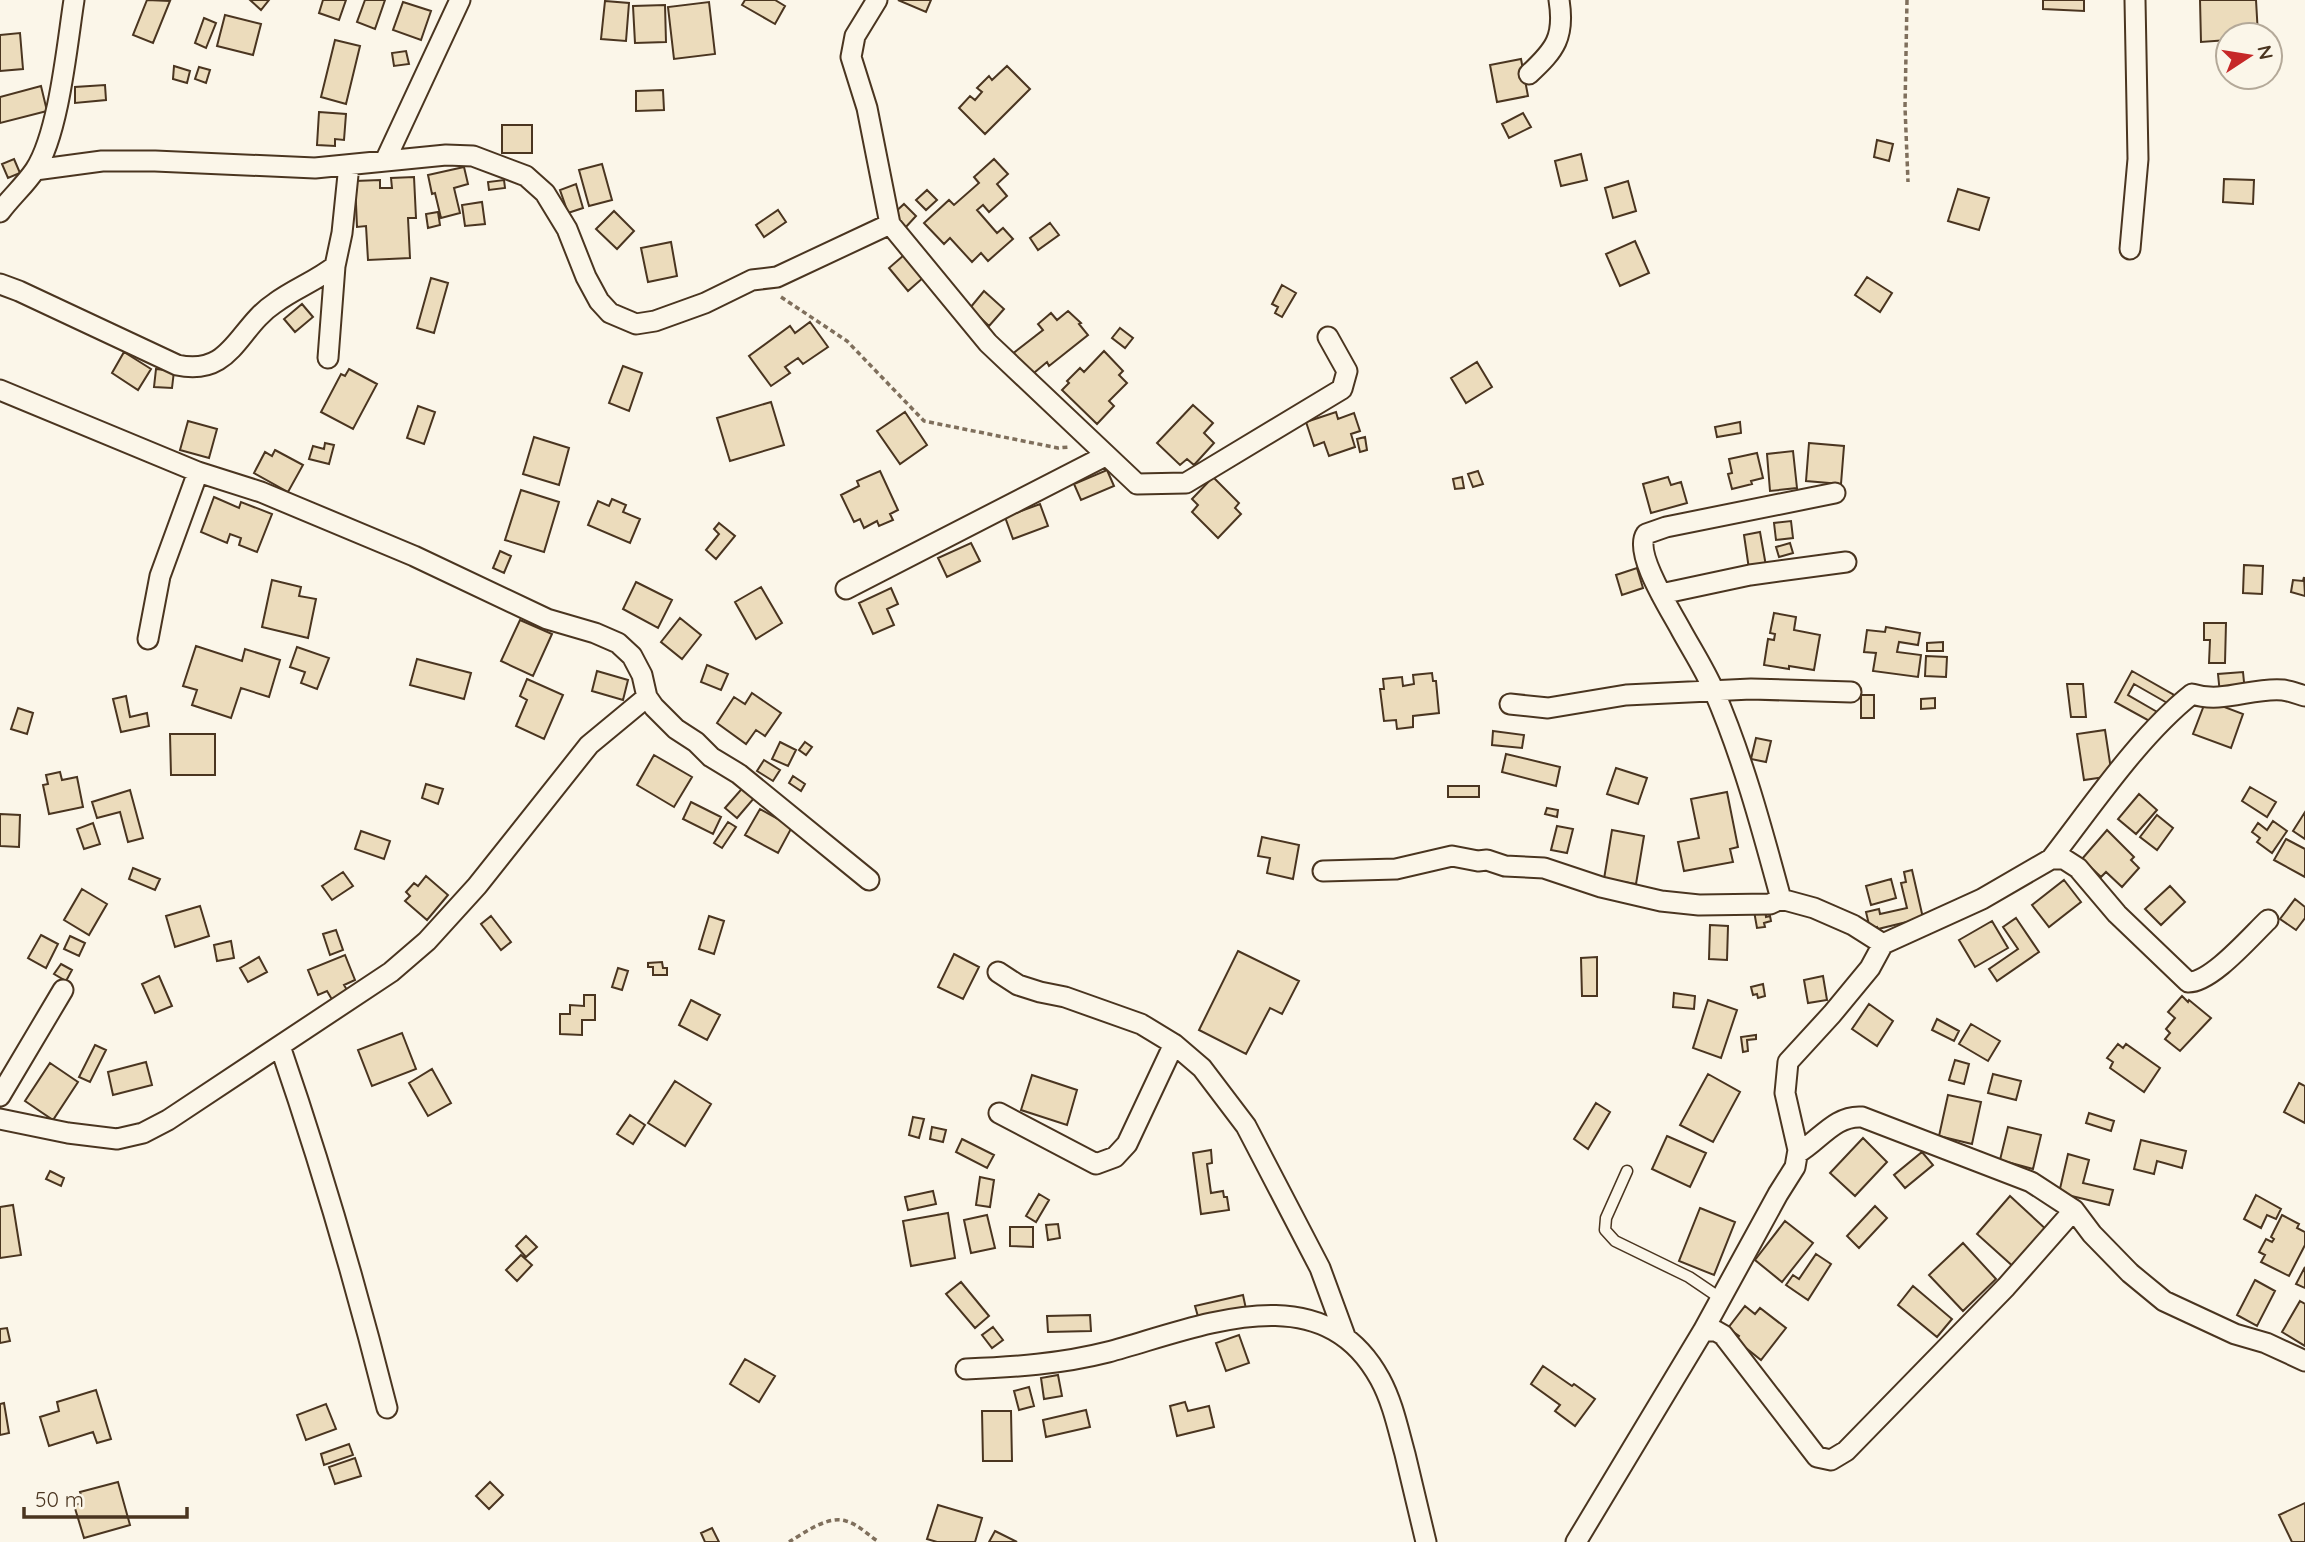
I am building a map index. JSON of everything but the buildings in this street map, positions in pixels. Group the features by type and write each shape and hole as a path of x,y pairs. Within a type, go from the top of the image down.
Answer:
{"street":[{"path":"0,212 35,170 43,153 59,96 75,0"},
{"path":"386,161 460,0"},
{"path":"877,0 855,36 851,57 867,108 890,224 988,343 1137,484 1186,483 1342,390 1347,371 1328,337"},
{"path":"1529,74 1554,50 1558,41 1561,21 1559,0"},
{"path":"2130,249 2138,159 2135,0"},
{"path":"35,170 102,161 315,168 446,155 473,156 526,176 545,193 567,229 586,277 599,301 610,313 623,321 636,324 655,321 705,303 752,280 777,278 890,224"},
{"path":"328,358 335,265 341,242 349,165"},
{"path":"0,284 177,365 193,368 216,362 230,352 262,312 335,265"},
{"path":"0,390 198,472 261,492 414,556 547,619 596,633 618,643 632,656 642,675 647,697 676,729 696,742 711,757 739,774 869,880"},
{"path":"846,589 1098,449"},
{"path":"148,639 160,576 198,472"},
{"path":"1781,899 1760,822 1713,691 1661,594 1644,556 1642,540 1646,534 1666,527 1835,493"},
{"path":"1661,594 1750,575 1846,562"},
{"path":"1576,1542 1703,1331 1778,1194 1796,1167 1798,1153 1785,1093 1788,1062 1870,968 1883,944 1982,899 2051,859 2130,758 2170,713 2192,694 2218,697 2282,690 2305,696"},
{"path":"1510,704 1548,708 1626,695 1713,691 1851,692"},
{"path":"0,1119 68,1133 117,1139 143,1133 168,1120 391,972 427,942 477,886 589,744 647,697"},
{"path":"1323,871 1396,869 1452,856 1487,860 1505,866 1544,868 1601,887 1661,901 1699,905 1770,904 1781,899 1814,908 1853,925 1883,944"},
{"path":"2051,859 2064,859 2078,868 2117,914 2188,982 2196,982 2216,969 2268,920"},
{"path":"998,972 1029,989 1122,1016 1157,1032 1202,1068 1246,1126 1320,1268 1345,1336"},
{"path":"0,1096 64,990"},
{"path":"999,1113 1096,1164 1115,1157 1127,1144 1174,1044"},
{"path":"280,1046 317,1153 387,1408"},
{"path":"1798,1153 1839,1120 1853,1116 1866,1118 2031,1182 2074,1210 2092,1234 2130,1273 2164,1301 2235,1334 2266,1343 2305,1361"},
{"path":"1703,1331 1716,1331 1723,1335 1817,1457 1831,1461 1846,1451 2007,1287 2074,1210"},
{"path":"966,1369 1053,1363 1255,1315 1303,1317 1345,1336 1380,1378 1393,1408 1426,1542"}],"lane":[{"path":"1627,1171 1606,1218 1605,1230 1615,1241 1689,1277 1720,1298"}],"path":[{"path":"1907,0 1905,107 1908,182"},
{"path":"752,280 847,341 924,421 1058,448 1098,449"},
{"path":"789,1542 831,1520 846,1520 879,1542"}]}
